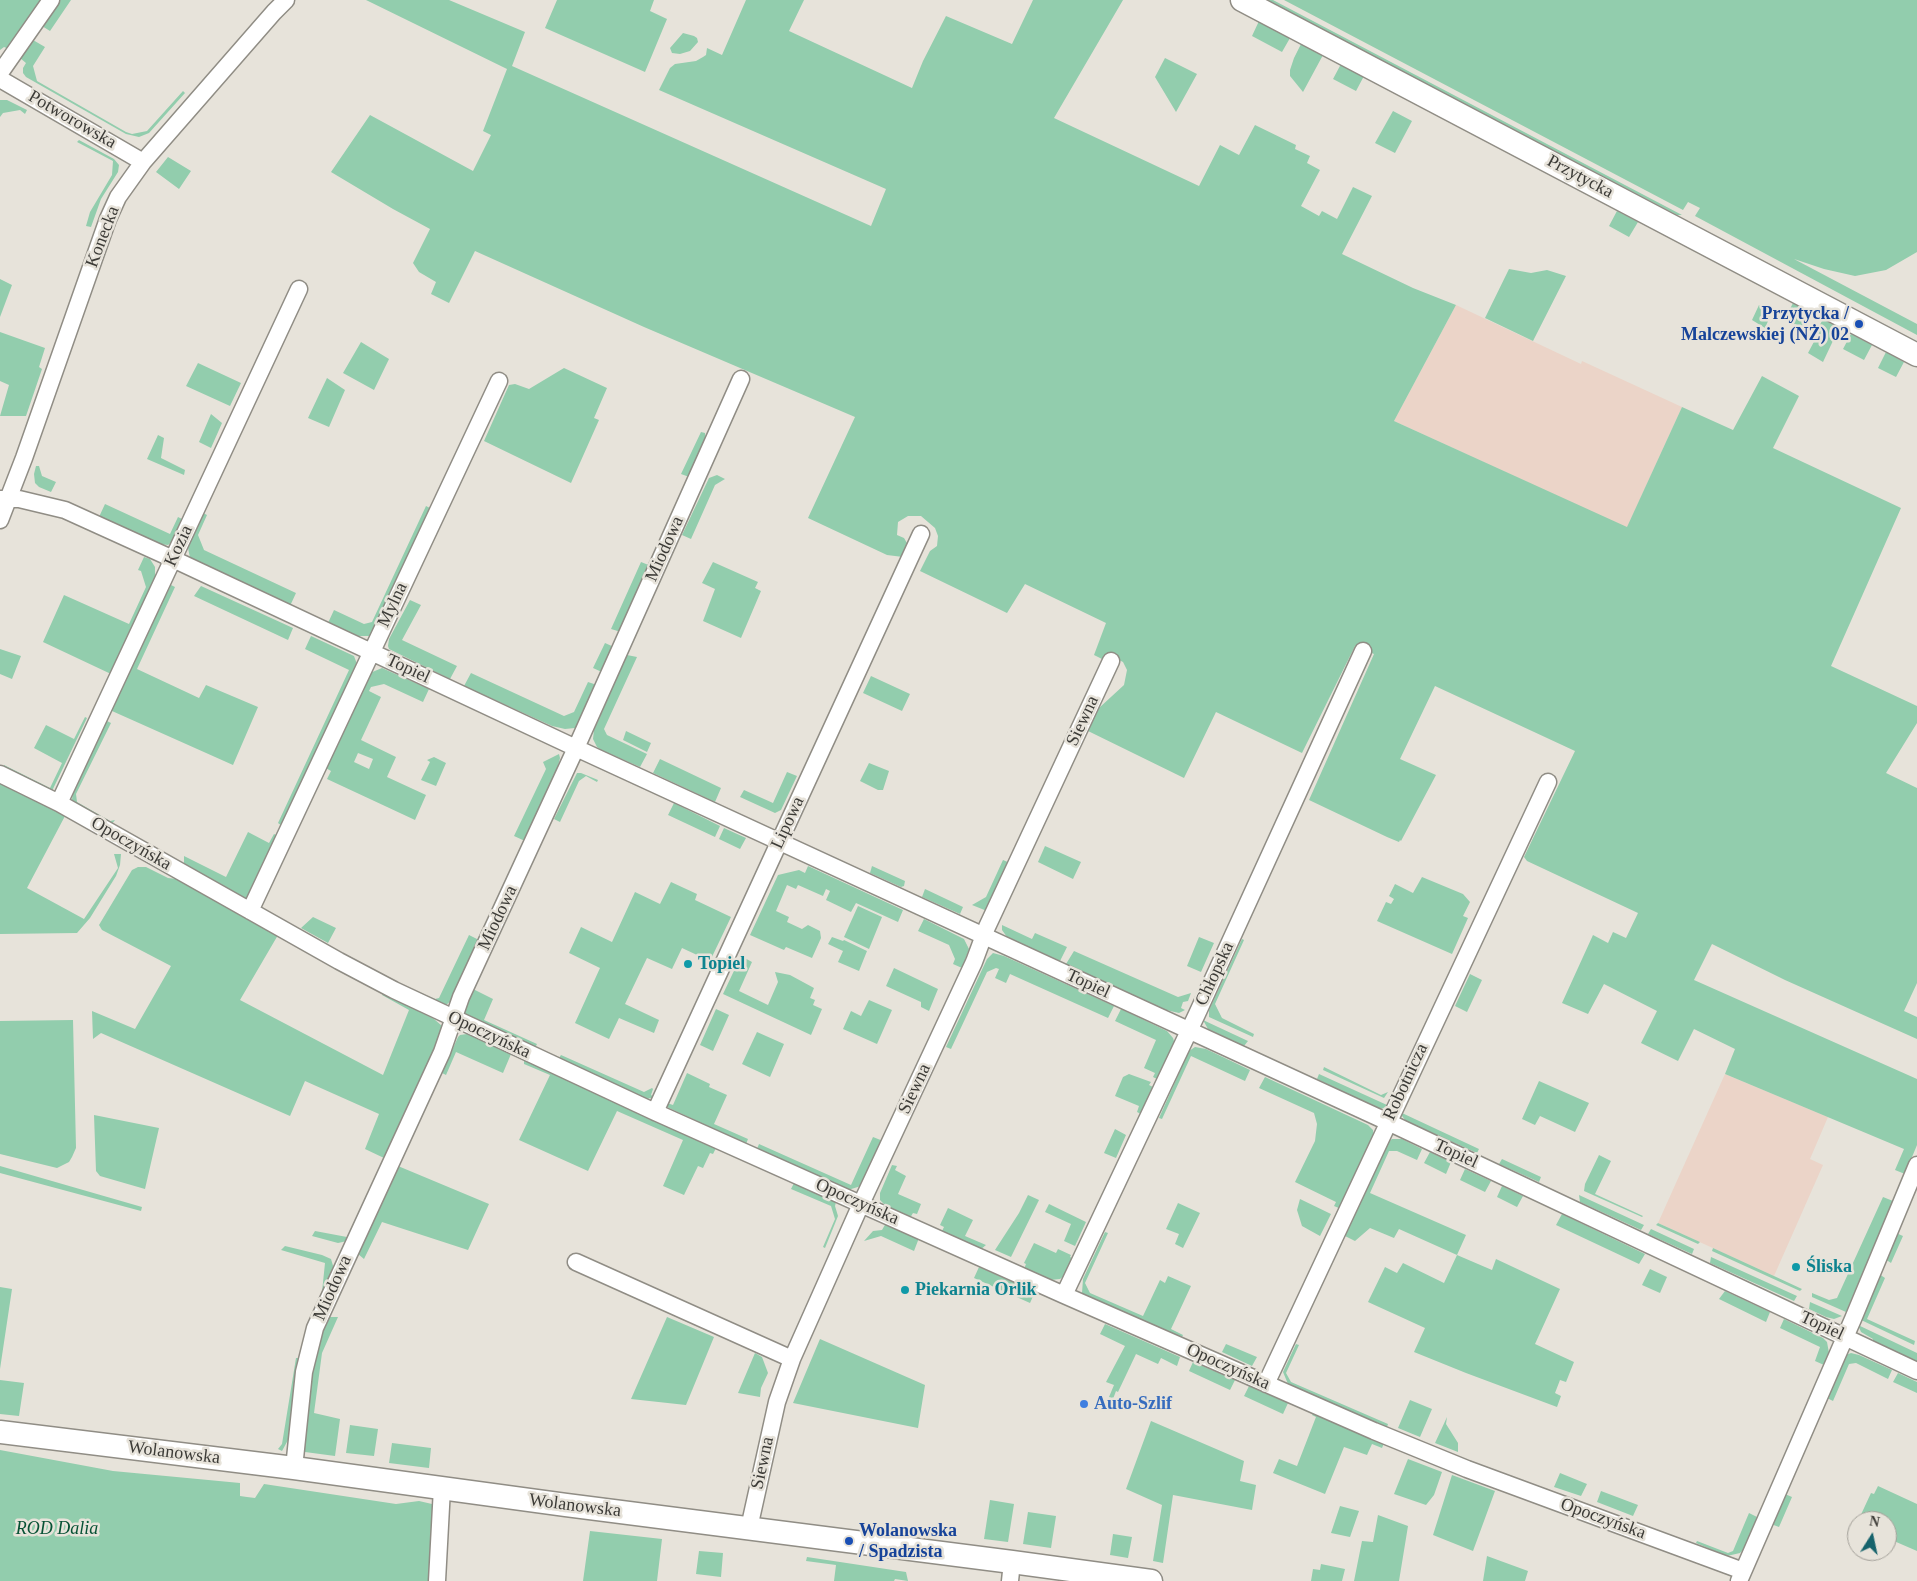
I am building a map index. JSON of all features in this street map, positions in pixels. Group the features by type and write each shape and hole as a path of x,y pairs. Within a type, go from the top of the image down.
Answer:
{"street":[{"path":"0,73 51,0"},
{"name":"Konecka","path":"0,520 4,499 108,219 118,197 143,162 286,0"},
{"name":"Przytycka","path":"1242,0 1917,354"},
{"name":"Potworowska","path":"0,79 143,162"},
{"name":"Kozia","path":"59,803 299,289"},
{"name":"Miodowa","path":"294,1468 304,1372 315,1328 442,1052 461,997 576,748 741,379"},
{"name":"Mylna","path":"250,911 498,381"},
{"name":"Topiel","path":"4,499 35,502 65,510 173,559 576,748 1388,1122 1917,1371"},
{"name":"Lipowa","path":"655,1112 921,534"},
{"name":"Chłopska","path":"1064,1295 1189,1031 1362,651"},
{"name":"Siewna","path":"749,1528 776,1402 792,1359 861,1204 1111,661"},
{"name":"Opoczyńska","path":"0,774 59,803 340,962 454,1019 655,1112 1266,1384 1466,1469 1741,1576"},
{"name":"Robotnicza","path":"1266,1384 1548,782"},
{"path":"1741,1576 1845,1337 1917,1165"},
{"path":"576,1262 792,1359"},
{"name":"Wolanowska","path":"0,1432 294,1468 749,1528 1011,1571 1151,1581"},
{"path":"437,1581 442,1488"}],"shaded area":[{"path":"1456,305 1581,364 1582,361 1682,407 1627,528 1394,421"},
{"path":"1725,1074 1828,1117 1810,1159 1823,1165 1774,1276 1658,1223"}],"green space":[{"path":"0,0 44,0 9,49 4,47 0,50"},
{"path":"59,0 71,0 50,31 42,26"},
{"path":"366,0 449,0 525,32 512,66 871,226 886,189 659,90 670,68 675,64 696,61 706,55 707,48 722,55 746,0 804,0 789,31 912,88 923,61 946,16 1012,44 1033,0 1123,0 1054,118 1199,186 1220,145 1239,155 1255,125 1296,145 1295,149 1310,156 1307,163 1320,170 1301,206 1319,216 1322,211 1337,219 1353,187 1372,196 1342,254 1413,288 1456,305 1394,421 1627,527 1682,407 1733,430 1762,376 1799,396 1773,448 1901,508 1831,666 1917,706 1917,723 1886,773 1917,788 1917,983 1904,1011 1917,1017 1917,1039 1785,980 1712,944 1694,980 1917,1079 1917,1145 1905,1174 1895,1170 1904,1149 1725,1074 1735,1049 1694,1029 1678,1061 1641,1043 1657,1011 1604,984 1588,1014 1562,1003 1593,935 1608,943 1613,932 1626,938 1638,913 1527,861 1524,857 1575,751 1435,686 1400,759 1436,775 1401,841 1399,842 1387,837 1309,800 1374,654 1355,646 1302,753 1216,712 1184,778 1086,730 1099,708 1124,685 1127,670 1123,662 1115,658 1108,655 1102,659 1094,655 1106,623 1025,584 1007,613 920,571 930,551 937,546 938,536 935,528 921,516 908,516 898,522 897,535 904,538 907,543 903,557 887,555 808,518 855,417 644,327 475,251 449,303 431,294 436,282 419,272 413,263 430,229 331,172 370,115 473,171 491,135 483,131 507,69"},
{"path":"557,0 654,0 650,11 667,19 645,72 545,28"},
{"path":"1267,0 1273,0 1682,215 1677,215"},
{"path":"1284,0 1917,0 1917,252 1886,270 1855,276 1824,269 1794,259 1917,324 1917,335 1695,216 1700,208 1688,202 1683,210"},
{"path":"1259,21 1290,38 1282,52 1252,36"},
{"path":"683,33 694,36 698,42 690,51 680,54 672,53 670,48"},
{"path":"33,40 45,47 33,66 37,81 126,132 132,134 147,131 183,91 185,93 149,133 139,137 126,134 26,77 23,73 23,68 26,63 20,58"},
{"path":"1301,44 1323,55 1303,92 1290,76 1294,58"},
{"path":"1165,58 1197,74 1176,112 1155,77"},
{"path":"1341,64 1364,76 1356,91 1333,79"},
{"path":"0,100 7,100 27,110 25,114 20,110 3,113 0,117"},
{"path":"1393,111 1412,121 1395,153 1375,143"},
{"path":"79,140 114,159 119,165 118,172 101,199 91,227 86,226 90,212 112,175 113,161 77,142"},
{"path":"168,157 191,171 179,189 156,172"},
{"path":"1617,211 1638,222 1629,237 1609,226"},
{"path":"1509,269 1531,273 1547,270 1566,276 1533,341 1485,318"},
{"path":"0,279 12,285 0,317"},
{"path":"1793,303 1810,313 1802,328 1785,319"},
{"path":"1759,305 1772,312 1765,328 1752,320"},
{"path":"1823,319 1839,328 1823,362 1808,353"},
{"path":"0,332 45,348 39,367 42,369 26,416 0,416 9,385 0,381"},
{"path":"1851,334 1872,345 1864,360 1843,349"},
{"path":"361,342 389,359 374,390 343,373"},
{"path":"1886,352 1904,362 1896,377 1878,368"},
{"path":"198,363 241,383 230,406 186,386"},
{"path":"564,368 607,388 594,418 599,420 571,483 484,441 509,385 515,384 529,389"},
{"path":"327,378 345,390 329,427 308,418"},
{"path":"211,414 222,423 211,448 199,442"},
{"path":"701,432 705,433 706,442 692,478 681,474"},
{"path":"158,435 164,438 161,458 185,470 184,475 147,459"},
{"path":"36,466 39,466 42,476 56,482 51,492 39,487 35,483 34,474"},
{"path":"717,475 725,479 715,485 691,539 682,535 709,478"},
{"path":"105,504 170,534 178,517 184,520 172,542 168,545 159,544 99,517"},
{"path":"426,506 432,509 374,633 369,636 358,636 328,623 334,610 364,624 372,622"},
{"path":"203,513 207,515 198,535 204,550 296,593 290,606 190,558 189,543"},
{"path":"144,557 150,559 155,567 155,580 111,674 43,642 64,595 129,624 146,587 141,571 138,570"},
{"path":"641,562 651,566 621,632 611,629"},
{"path":"713,562 758,582 755,588 761,591 741,638 703,621 715,589 702,583"},
{"path":"171,585 175,587 137,669 199,698 206,685 258,707 233,765 112,711 111,706"},
{"path":"201,586 293,628 288,640 194,596"},
{"path":"410,600 421,605 402,640 457,666 450,679 389,649 389,639"},
{"path":"311,636 354,656 357,664 282,826 278,823 349,670 305,649"},
{"path":"605,643 614,647 604,673 593,668"},
{"path":"0,649 21,656 12,679 0,674"},
{"path":"627,655 637,657 604,729 607,735 647,754 640,767 601,750 593,739 594,730"},
{"path":"382,668 429,689 423,702 384,684 371,687 369,691 381,697 361,740 396,757 387,777 426,795 415,820 327,779 331,771 324,767 370,673","holes":["358,753 373,759 369,769 354,762"]},
{"path":"471,673 564,716 574,712 588,682 597,685 579,725 575,728 565,729 552,726 464,686"},
{"path":"871,676 910,694 902,711 863,693"},
{"path":"85,717 87,718 52,791 3,767 4,765 50,788 62,763 34,748 46,725 74,739"},
{"path":"107,721 111,723 76,794 77,802 110,821 115,820 111,825 72,802 73,790"},
{"path":"626,731 651,743 647,752 623,740"},
{"path":"559,754 557,770 525,841 514,836 546,769 543,762"},
{"path":"434,757 446,763 436,786 421,780 430,762 427,760"},
{"path":"660,759 721,788 715,802 653,773"},
{"path":"869,763 889,771 883,790 878,790 860,781"},
{"path":"787,772 797,776 781,810 775,813 740,797 744,790 773,803"},
{"path":"577,773 581,773 598,780 597,782 586,776 579,781 560,822 554,819"},
{"path":"0,783 65,816 27,888 84,919 118,868 114,854 121,854 120,865 116,876 90,918 77,933 0,934"},
{"path":"674,803 720,826 715,837 668,815"},
{"path":"724,828 746,838 740,849 719,839"},
{"path":"248,832 269,843 274,834 278,836 248,902 184,867 184,856 226,877"},
{"path":"1045,846 1081,862 1073,879 1038,862"},
{"path":"1003,860 1010,863 987,911 972,905 986,897"},
{"path":"808,866 903,910 898,922 856,903 851,912 826,900 830,891 826,889 823,896 798,885 796,889 787,885 776,911 789,917 787,922 802,929 808,925 820,931 821,938 812,958 786,947 784,950 750,935 778,875 799,870 805,873"},
{"path":"872,866 905,881 904,886 901,887 870,873"},
{"path":"138,867 146,867 168,878 177,879 278,935 240,1000 383,1075 409,1010 382,995 384,993 434,1019 442,1026 443,1031 347,1241 338,1243 312,1236 315,1231 347,1237 384,1158 365,1149 379,1114 305,1081 290,1116 101,1033 93,1039 92,1011 135,1029 171,966 102,930 99,925 132,870"},
{"path":"1422,877 1463,894 1470,902 1463,916 1468,918 1452,954 1377,921 1386,902 1391,904 1394,899 1389,896 1395,884 1413,893"},
{"path":"671,882 697,894 695,900 731,917 710,961 682,948 672,969 647,958 625,1004 659,1020 654,1033 619,1018 609,1039 575,1023 600,968 569,953 581,927 612,942 635,892 660,904"},
{"path":"925,889 963,907 960,914 922,897"},
{"path":"858,906 882,917 869,949 844,937"},
{"path":"313,917 336,928 328,943 301,928"},
{"path":"924,919 964,939 969,949 962,968 953,964 955,959 949,945 918,931"},
{"path":"1002,925 1032,939 1035,933 1067,947 1060,961 1007,937 1002,930"},
{"path":"469,935 479,940 452,1000 446,1005 442,1005 421,997 423,994 435,999 439,998"},
{"path":"832,937 844,940 867,951 859,971 838,962 843,951 828,944"},
{"path":"1199,937 1214,943 1201,972 1187,966"},
{"path":"1242,939 1244,940 1215,1004 1222,1018 1254,1034 1253,1037 1209,1017 1209,1010"},
{"path":"1074,951 1178,997 1191,993 1188,1001 1183,1002 1181,1008 1185,1010 1179,1013 1166,1010 1066,964"},
{"path":"993,953 1004,956 1114,1006 1108,1018 1010,974 1006,983 995,978 999,969 996,968 987,972 951,1049 946,1047 987,959"},
{"path":"741,956 752,962 739,991 768,1005 778,982 775,972 790,975 814,988 810,998 815,1000 813,1005 822,1009 811,1035 723,994"},
{"path":"894,968 938,989 929,1011 921,1007 921,1002 886,986"},
{"path":"1470,974 1482,980 1467,1012 1455,1006"},
{"path":"473,989 493,999 484,1020 537,1044 535,1048 465,1016 465,1006"},
{"path":"869,1000 892,1010 877,1044 843,1029 851,1011 861,1016"},
{"path":"716,1009 729,1015 713,1051 700,1045"},
{"path":"1121,1009 1167,1031 1173,1038 1175,1044 1159,1080 1153,1077 1155,1073 1144,1068 1156,1040 1115,1021"},
{"path":"73,1020 76,1148 72,1157 69,1162 57,1168 0,1154 0,1021"},
{"path":"1203,1020 1248,1041 1244,1046 1208,1029"},
{"path":"757,1032 784,1044 770,1077 742,1064"},
{"path":"467,1034 511,1054 503,1073 456,1052 446,1075 442,1073 458,1037"},
{"path":"1195,1047 1206,1049 1250,1070 1245,1081 1191,1056 1162,1119 1159,1118 1189,1051"},
{"path":"561,1055 644,1092 652,1088 651,1095 654,1097 647,1099 559,1058"},
{"path":"524,1060 716,1148 713,1154 710,1153 703,1168 698,1166 684,1195 663,1186 683,1140 617,1111 588,1171 519,1140 550,1075 524,1064"},
{"path":"1324,1067 1381,1095 1388,1092 1384,1098 1323,1070"},
{"path":"687,1073 710,1084 709,1087 727,1095 714,1124 748,1139 746,1144 667,1107 667,1103 673,1105"},
{"path":"1129,1074 1151,1082 1149,1085 1155,1088 1143,1115 1137,1112 1139,1106 1115,1096 1123,1077"},
{"path":"1319,1074 1387,1105 1385,1108 1379,1109 1317,1079"},
{"path":"1265,1077 1368,1125 1373,1130 1374,1136 1341,1209 1334,1206 1336,1202 1295,1182 1315,1141 1317,1124 1314,1113 1259,1088"},
{"path":"1539,1081 1589,1103 1575,1132 1540,1116 1535,1125 1522,1119"},
{"path":"1402,1113 1479,1149 1477,1153 1406,1121"},
{"path":"94,1115 159,1128 145,1189 100,1176 96,1171"},
{"path":"1115,1129 1126,1135 1116,1158 1104,1153"},
{"path":"873,1137 883,1141 861,1186 848,1190 757,1149 759,1144 851,1185"},
{"path":"1392,1139 1402,1139 1422,1149 1417,1160 1397,1151 1389,1151 1370,1193 1466,1235 1457,1255 1399,1229 1394,1238 1370,1228 1355,1241 1345,1236 1387,1143"},
{"path":"1430,1152 1451,1162 1446,1174 1424,1163"},
{"path":"1599,1155 1611,1161 1595,1194 1642,1217 1584,1191 1585,1184"},
{"path":"1502,1159 1541,1177 1539,1182 1499,1164"},
{"path":"892,1165 897,1166 895,1170 906,1176 898,1194 921,1204 917,1214 913,1213 910,1218 889,1209 880,1200 880,1193"},
{"path":"0,1166 142,1207 141,1211 0,1173"},
{"path":"398,1166 489,1204 468,1250 382,1222 364,1259 358,1254"},
{"path":"1465,1169 1491,1181 1485,1192 1460,1180"},
{"path":"794,1183 836,1202 835,1206 838,1216 825,1248 823,1247 835,1219 831,1206 791,1189"},
{"path":"1502,1186 1523,1196 1517,1207 1497,1197"},
{"path":"1028,1195 1039,1200 1011,1257 995,1250 1019,1213"},
{"path":"1579,1195 1644,1225 1641,1230 1580,1202"},
{"path":"1883,1197 1893,1201 1846,1312 1812,1297 1812,1293 1829,1300 1837,1298"},
{"path":"1300,1199 1331,1214 1320,1236 1302,1226 1297,1210"},
{"path":"1178,1203 1200,1213 1183,1248 1175,1244 1179,1234 1166,1229"},
{"path":"1049,1204 1086,1222 1075,1246 1064,1241 1071,1224 1045,1212"},
{"path":"948,1208 973,1220 965,1236 986,1245 980,1250 941,1233 944,1227 940,1225"},
{"path":"1562,1214 1645,1254 1639,1264 1556,1225"},
{"path":"886,1223 919,1238 914,1251 881,1236 864,1241 873,1231 882,1230"},
{"path":"1658,1223 1700,1242 1698,1244 1656,1225"},
{"path":"1651,1229 1694,1249 1692,1254 1648,1234"},
{"path":"1105,1232 1108,1233 1085,1283 1090,1293 1143,1316 1160,1280 1165,1283 1168,1276 1191,1286 1171,1329 1183,1335 1182,1337 1170,1334 1085,1297 1082,1293 1083,1279"},
{"path":"1896,1233 1903,1236 1891,1263 1885,1259"},
{"path":"1034,1243 1056,1253 1058,1249 1071,1255 1070,1257 1074,1259 1064,1276 1060,1279 1050,1280 1024,1269 1026,1264 1024,1263"},
{"path":"285,1246 331,1259 334,1269 324,1293 322,1292 325,1263 281,1250"},
{"path":"1713,1248 1802,1289 1800,1291 1712,1251"},
{"path":"1457,1255 1492,1270 1496,1259 1560,1289 1535,1344 1574,1362 1566,1382 1560,1380 1555,1393 1561,1396 1557,1407 1414,1352 1425,1328 1368,1302 1385,1267 1397,1273 1403,1263 1444,1283"},
{"path":"1711,1257 1797,1296 1794,1301 1710,1263"},
{"path":"979,1267 1035,1292 1030,1303 974,1278"},
{"path":"1650,1269 1667,1277 1660,1293 1642,1285"},
{"path":"1879,1274 1885,1278 1867,1319 1915,1341 1914,1345 1859,1319"},
{"path":"0,1287 12,1289 0,1369"},
{"path":"1725,1291 1770,1312 1766,1322 1719,1299"},
{"path":"1810,1302 1842,1316 1834,1319 1826,1317 1809,1309"},
{"path":"329,1317 338,1317 322,1353 314,1413 340,1419 335,1456 305,1452 304,1450 314,1360 321,1335"},
{"path":"667,1317 714,1337 686,1405 631,1399"},
{"path":"1784,1319 1823,1338 1827,1342 1829,1353 1824,1365 1815,1361 1820,1347 1780,1328"},
{"path":"1105,1324 1180,1357 1177,1366 1161,1358 1158,1364 1136,1354 1118,1392 1116,1391 1113,1399 1109,1397 1114,1385 1106,1382 1125,1346 1100,1334"},
{"path":"1858,1325 1917,1353 1917,1362 1873,1341 1873,1339 1861,1332"},
{"path":"820,1339 925,1385 918,1428 793,1403"},
{"path":"1226,1344 1257,1357 1252,1366 1222,1352"},
{"path":"1296,1344 1299,1345 1286,1373 1291,1382 1388,1424 1387,1427 1288,1384 1283,1372"},
{"path":"755,1353 762,1357 768,1373 761,1388 760,1397 738,1393"},
{"path":"1851,1353 1892,1370 1888,1379 1856,1363 1849,1364 1833,1401 1825,1397 1846,1355"},
{"path":"296,1358 299,1358 288,1440 282,1451 278,1449 282,1444"},
{"path":"1193,1362 1235,1380 1230,1390 1189,1371"},
{"path":"1898,1373 1917,1382 1917,1393 1893,1382"},
{"path":"0,1380 24,1383 19,1416 0,1414"},
{"path":"1249,1386 1288,1403 1283,1414 1244,1396"},
{"path":"1410,1400 1432,1409 1420,1437 1398,1428"},
{"path":"1314,1412 1384,1443 1382,1448 1372,1444 1367,1455 1344,1447 1325,1494 1273,1473 1279,1459 1297,1466 1316,1417 1312,1415"},
{"path":"1447,1417 1446,1424 1458,1443 1458,1452 1435,1443"},
{"path":"1151,1421 1244,1461 1240,1481 1256,1485 1252,1510 1173,1495 1163,1563 1153,1561 1162,1505 1126,1489"},
{"path":"350,1425 378,1429 374,1456 346,1453"},
{"path":"392,1443 431,1448 429,1468 389,1463"},
{"name":"ROD Dalia","path":"0,1450 113,1471 240,1483 240,1496 255,1498 264,1484 396,1504 419,1501 432,1504 429,1581 0,1581"},
{"path":"1408,1459 1442,1472 1434,1495 1426,1505 1394,1494"},
{"path":"1560,1473 1587,1484 1581,1496 1554,1487"},
{"path":"1452,1475 1495,1491 1473,1551 1433,1535"},
{"path":"1878,1486 1917,1504 1917,1551 1897,1542 1897,1511 1863,1511 1871,1493 1874,1494"},
{"path":"1601,1491 1638,1505 1633,1516 1597,1502"},
{"path":"1785,1494 1792,1497 1779,1527 1771,1524"},
{"path":"990,1500 1014,1504 1008,1542 984,1539"},
{"path":"1340,1506 1359,1511 1350,1537 1331,1533"},
{"path":"1028,1512 1056,1516 1051,1548 1023,1544"},
{"path":"1749,1513 1757,1517 1744,1549 1740,1553 1727,1556 1696,1543 1697,1541 1728,1553 1733,1551"},
{"path":"1378,1515 1408,1526 1399,1581 1354,1581 1362,1541 1373,1542"},
{"path":"590,1531 662,1539 657,1581 583,1581"},
{"path":"1113,1534 1132,1537 1128,1558 1110,1555"},
{"path":"699,1551 723,1553 721,1577 696,1574"},
{"path":"1487,1556 1528,1571 1525,1581 1483,1581"},
{"path":"807,1557 906,1572 908,1581 895,1579 894,1581 834,1581 836,1565 806,1561"},
{"path":"1321,1564 1345,1569 1342,1581 1311,1581 1313,1569 1320,1570"}],"place":[{"name":"Przytycka / Malczewskiej (NŻ) 02","path":"1859,324"},
{"name":"Topiel","path":"688,964"},
{"name":"Śliska","path":"1796,1267"},
{"name":"Piekarnia Orlik","path":"905,1290"},
{"name":"Auto-Szlif","path":"1084,1404"},
{"name":"Wolanowska / Spadzista","path":"849,1541"}]}
